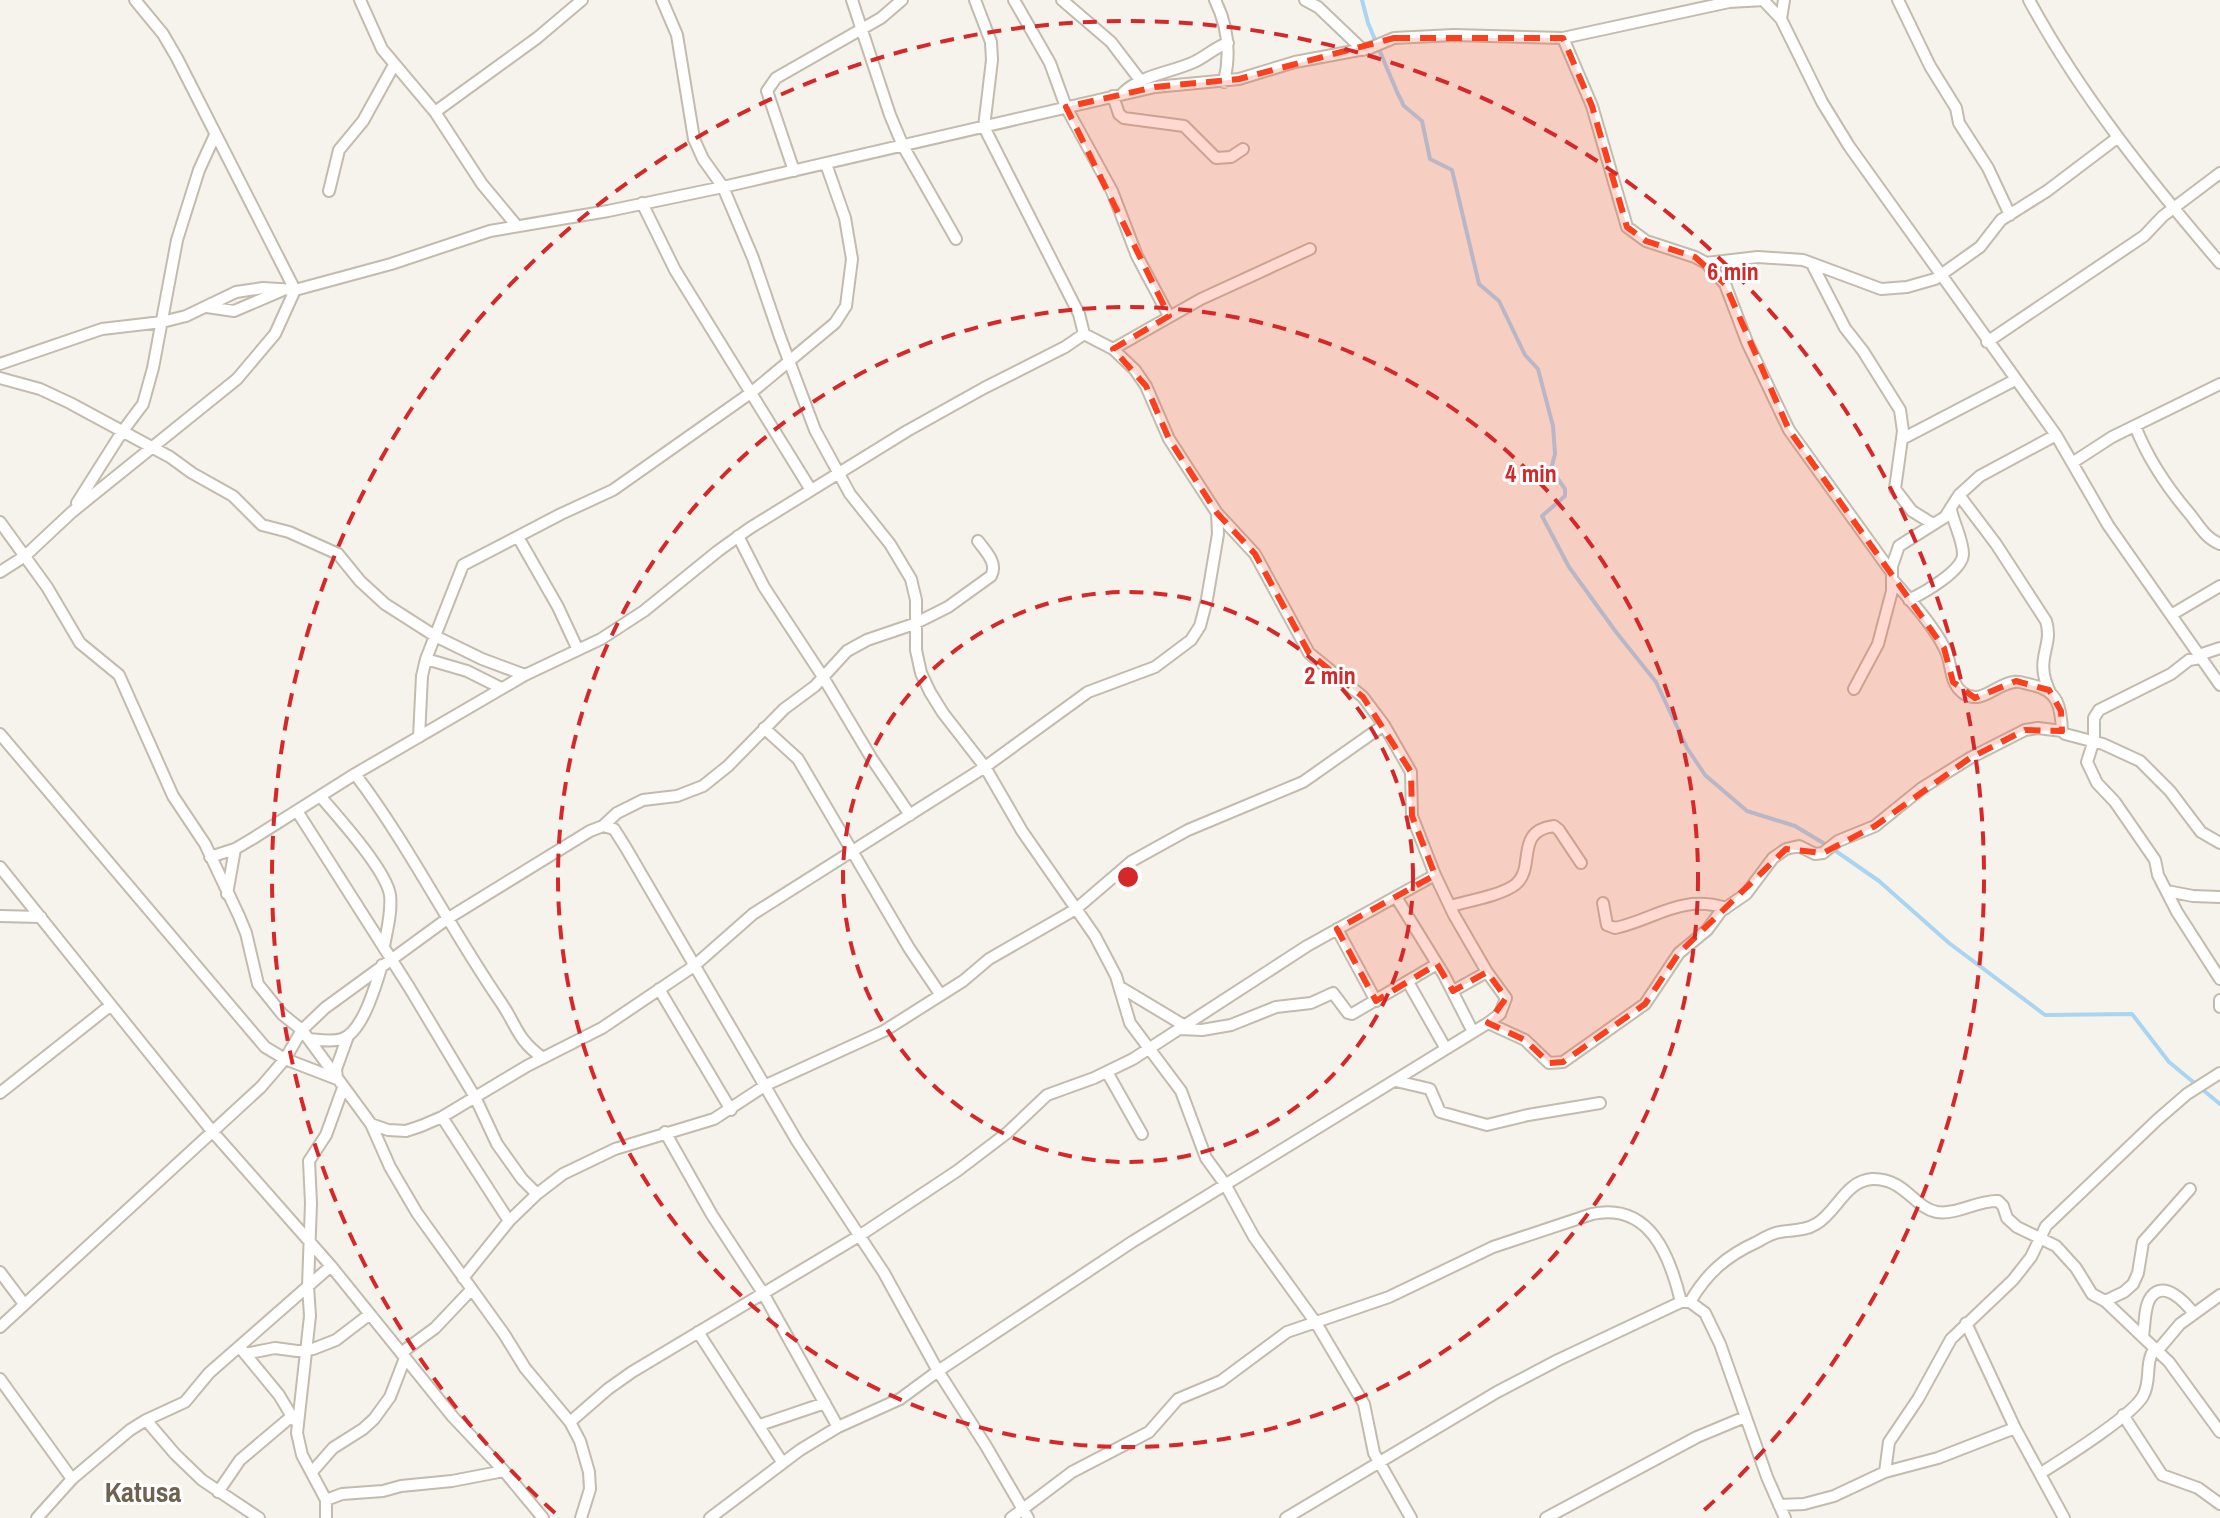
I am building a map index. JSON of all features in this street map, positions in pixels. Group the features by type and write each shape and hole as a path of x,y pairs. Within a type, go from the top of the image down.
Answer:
{"street":[{"path":"0,572 25,556 72,512 208,404 258,357 275,334 290,290 163,34 135,0"},
{"path":"360,0 378,42 435,112 482,184 517,226"},
{"path":"435,112 537,38 582,0"},
{"path":"662,0 677,35 694,139 703,159 723,187 753,258 815,430 837,473 911,579 916,600 916,650 926,682 943,713 985,767 1022,831 1106,957 1120,987 1130,1023 1181,1091 1206,1158 1225,1184 1254,1237 1316,1323 1364,1404 1368,1413 1371,1445 1411,1518"},
{"path":"852,0 903,146 956,239"},
{"path":"794,171 767,91 776,78 881,18 902,0"},
{"path":"975,0 991,42 992,60 984,127 1074,303 1084,334"},
{"path":"1014,0 1050,63 1066,107 1112,191 1137,256 1169,316"},
{"path":"1062,0 1111,42 1140,80"},
{"path":"1215,0 1223,17 1228,43 1229,60 1224,82"},
{"path":"1305,0 1318,7 1367,49"},
{"path":"207,307 234,311 290,290 391,264 490,231 723,187 1155,87 1224,82 1295,62 1367,49 1394,38 1454,35 1563,38 1729,2 1764,0 1781,19 1822,102 1849,146 2056,435 2108,525 2220,685"},
{"path":"1781,19 1784,0"},
{"path":"1898,0 1930,66 1956,108 1959,123 1988,168 2010,215"},
{"path":"2029,0 2075,80 2117,138 2220,263"},
{"path":"1563,38 1596,117 1627,227 1646,241 1684,252 1706,263 1725,284 1752,352 1789,430 1944,648 1953,682 1966,695 1975,698 2016,681 2049,690"},
{"path":"1118,95 1140,80 1195,62 1228,43"},
{"path":"329,191 339,150 363,121 394,65"},
{"path":"1118,95 1119,114 1124,118 1184,126 1216,158 1231,157 1243,149"},
{"path":"72,512 143,404 177,240 199,170 215,135"},
{"path":"1706,263 1758,257 1811,262 1881,289 1919,284 1935,279 1980,247 2001,220 2047,191 2117,138"},
{"path":"419,737 422,676 426,659 463,565 613,490 752,392 835,323 846,306 851,246 845,218 826,164"},
{"path":"1987,342 2144,236 2174,208 2220,173"},
{"path":"642,203 675,270 811,490"},
{"path":"1113,349 1169,316 1310,249"},
{"path":"1811,262 1845,328 1897,405 1904,423 1895,489 1912,511 1933,524"},
{"path":"0,364 102,329 162,322 197,313 225,295 236,292 263,288 290,290"},
{"path":"710,1518 782,1462 838,1427 900,1399 1132,1242 1488,1023 1500,1014 1506,998 1487,972 1435,875 1412,816 1411,772 1384,725 1349,683 1309,653 1255,554 1217,513 1169,439 1146,386 1135,370 1113,349 1084,334"},
{"path":"210,857 235,849 501,688 601,639 644,611 738,536 837,473 1084,334"},
{"path":"0,378 55,396 152,448 233,496 262,525 289,532 338,554 360,581 385,604 435,636 493,664 525,675"},
{"path":"1902,439 2015,380"},
{"path":"2072,463 2103,442 2220,384"},
{"path":"2135,426 2148,457 2168,488 2208,538 2220,544"},
{"path":"1854,689 1878,644 1892,591 1899,546 1951,510 1959,495 1980,476 2056,435"},
{"path":"1959,495 1996,544 2046,621 2048,635 2041,667 2049,690 2058,700 2062,731"},
{"path":"1909,600 1942,580 1962,560 1963,553 1951,510"},
{"path":"371,1124 388,1130 406,1131 442,1117 543,1058 602,1028 694,966 753,914 985,767 1088,692 1155,667 1191,640 1200,626 1218,534 1217,513"},
{"path":"0,522 80,643 119,675 173,796 205,844 246,933 258,984 282,1014 306,1034 371,1124 390,1167 417,1213 525,1368 570,1422 589,1472 590,1489 581,1518"},
{"path":"738,536 764,587 910,815"},
{"path":"518,537 558,607 578,650"},
{"path":"0,1327 261,1087 325,1008 447,919 603,826 617,813 643,800 677,796 703,786 823,677 838,658 858,644 914,624 957,602 991,576 994,565 978,541"},
{"path":"2171,615 2220,586"},
{"path":"2220,648 2189,660 2162,679 2099,710 2094,718 2093,742 2087,762 2093,777 2141,837 2156,862 2158,875 2177,912 2220,979"},
{"path":"426,659 467,671 501,688"},
{"path":"463,1278 509,1221 563,1174 596,1156 665,1132 694,1126 731,1110 766,1085 865,1041 963,981 989,959 1076,909 1132,861 1188,830 1303,782 1384,725"},
{"path":"764,728 798,759 909,948 940,994"},
{"path":"1488,1023 1525,1040 1549,1063 1555,1065 1563,1062 1645,1004 1679,953 1707,930 1726,908 1746,894 1773,858 1786,849 1799,846 1815,854 1823,853 1838,841 1875,826 1922,788 1970,758 2025,730 2062,731 2140,761 2170,791 2201,832 2220,843"},
{"path":"0,734 257,1039 285,1059 340,1084"},
{"path":"355,774 380,808 521,1039 543,1058"},
{"path":"320,796 365,852 388,888 391,899 384,946"},
{"path":"297,811 392,958 475,1097 497,1144 537,1194"},
{"path":"603,826 614,829 620,838 816,1173 884,1273 938,1371 1025,1513"},
{"path":"1450,906 1514,886 1525,871 1527,847 1531,839 1547,827 1554,826 1559,830 1581,863"},
{"path":"227,894 235,849"},
{"path":"0,867 212,1131 331,1266 453,1417 543,1518"},
{"path":"570,1422 608,1389 859,1236 982,1153 1047,1095 1107,1072 1150,1049 1274,966 1435,875"},
{"path":"2167,891 2220,897"},
{"path":"1396,897 1453,991 1473,1032"},
{"path":"1603,903 1607,925 1615,928 1676,906 1705,903 1726,908"},
{"path":"0,916 41,917"},
{"path":"1337,929 1376,1001"},
{"path":"1120,987 1182,1027 1202,1030 1231,1025 1276,1007 1311,1003 1333,993 1348,1013 1358,1012 1437,964"},
{"path":"326,1518 326,1500 299,1447 295,1421 303,1393 310,1316 309,1161 326,1135 340,1084 336,1069 348,1036 370,1001 382,965"},
{"path":"1453,991 1487,972"},
{"path":"1408,982 1446,1049"},
{"path":"659,989 731,1110"},
{"path":"2220,1000 2220,1007"},
{"path":"0,1093 111,1005"},
{"path":"306,1034 341,1039 348,1036"},
{"path":"1107,1072 1142,1134"},
{"path":"1885,1472 1889,1442 1917,1401 1951,1339 2013,1280 2031,1257 2040,1236 2055,1216 2187,1094 2220,1073"},
{"path":"1396,1081 1430,1089 1440,1112 1487,1125 1600,1103"},
{"path":"442,1117 509,1221"},
{"path":"665,1132 712,1215 763,1293 838,1427"},
{"path":"1286,1518 1460,1414 1558,1360 1685,1302 1727,1257 1777,1232 1795,1231 1817,1224 1847,1191 1865,1180 1885,1180 1896,1184 1938,1212 1998,1201 2010,1221 2022,1231 2040,1236 2065,1254 2092,1294 2105,1301 2157,1349 2183,1379 2220,1432"},
{"path":"2105,1301 2133,1284 2143,1242 2190,1189"},
{"path":"1011,1518 1025,1513 1083,1465 1149,1432 1178,1399 1221,1381 1287,1332 1412,1287 1493,1247 1606,1211 1621,1212 1648,1228 1673,1269 1685,1302 1705,1313 1720,1344 1785,1518"},
{"path":"37,1518 72,1479 146,1420 185,1402 209,1373 243,1351 291,1299 331,1266"},
{"path":"0,1272 24,1304"},
{"path":"312,1472 333,1448 374,1419 390,1397 403,1356 471,1290"},
{"path":"2143,1336 2149,1300 2155,1293 2167,1292 2182,1298 2194,1314"},
{"path":"2041,1473 2123,1415 2144,1394 2147,1364 2157,1349 2180,1324 2220,1295"},
{"path":"243,1351 275,1348 305,1351 336,1340 370,1314"},
{"path":"1966,1323 2015,1428 2064,1518"},
{"path":"698,1332 782,1462"},
{"path":"243,1351 295,1421"},
{"path":"0,1379 72,1479"},
{"path":"760,1425 825,1403"},
{"path":"2123,1415 2162,1475 2198,1488 2220,1504"},
{"path":"1546,1518 1697,1437 1745,1417"},
{"path":"146,1420 182,1462 218,1492 259,1518"},
{"path":"218,1492 240,1460 295,1421"},
{"path":"1779,1505 1804,1504 1834,1496 1885,1472 1938,1458 2015,1428"},
{"path":"326,1500 342,1494 383,1491 504,1471"}],"highlighted area":[{"path":"1394,38 1563,38 1592,106 1627,227 1646,241 1695,257 1725,284 1789,430 1944,648 1953,682 1975,698 2016,681 2049,690 2061,711 2062,731 2025,730 1970,758 1875,826 1823,853 1786,849 1679,953 1645,1004 1563,1062 1549,1063 1525,1040 1488,1023 1506,998 1487,972 1453,991 1437,964 1376,1001 1337,929 1435,875 1412,816 1411,772 1363,697 1309,653 1255,554 1217,513 1169,439 1146,386 1113,349 1169,316 1066,107 1155,87 1239,79"}],"waterway":[{"path":"1362,0 1368,23 1397,92 1404,106 1422,121 1430,159 1452,170 1479,284 1499,301 1525,355 1538,369 1553,426 1555,454 1551,469 1565,489 1565,496 1542,516 1569,567 1656,682 1687,748 1705,775 1747,811 1795,826 1879,881 1949,943 2045,1015 2132,1014 2169,1062 2220,1104"}],"district":[{"name":"Katusa","path":"143,1492"}]}
